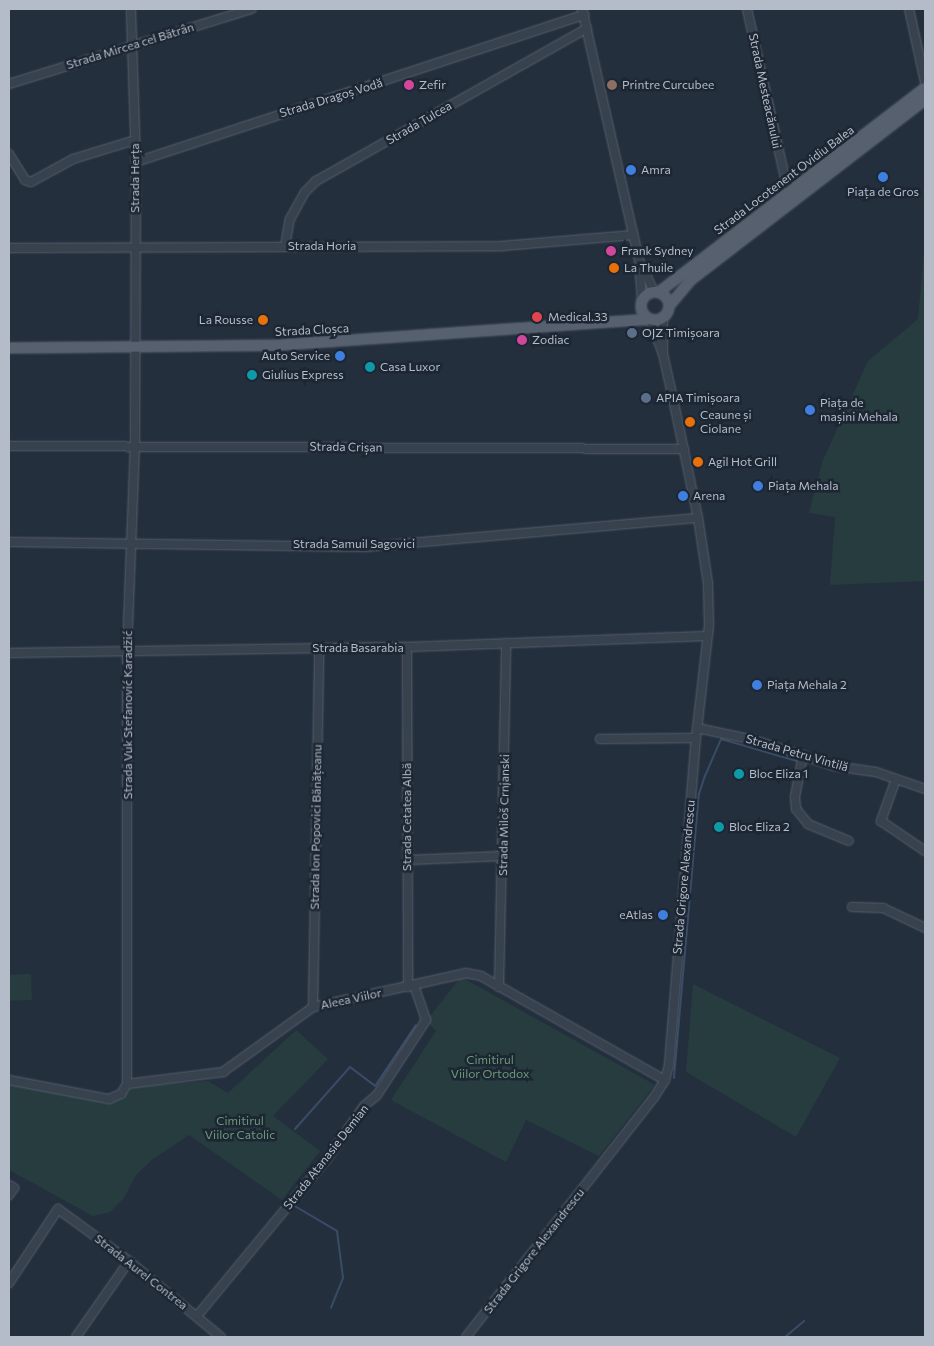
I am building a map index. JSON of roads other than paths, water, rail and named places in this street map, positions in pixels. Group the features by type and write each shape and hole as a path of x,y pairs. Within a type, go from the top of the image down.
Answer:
{"main road":[{"name":"Strada Locotenent Ovidiu Balea","path":"670,305 686,284 792,195 925,88"},
{"name":"Strada Locotenent Ovidiu Balea","path":"656,292 925,100"},
{"path":"656,292 667,298 670,305 663,319 649,319 642,302 656,292"},
{"name":"Strada Cloșca","path":"617,320 642,302"},
{"name":"Strada Cloșca","path":"9,348 290,344 649,319"}],"street":[{"name":"Strada Herța","path":"131,9 134,44 136,162 134,347"},
{"name":"Strada Mircea cel Bătrân","path":"9,84 252,9"},
{"name":"Strada Mesteacănului","path":"747,9 792,195"},
{"path":"909,9 925,82"},
{"path":"583,12 634,235 639,260 642,302"},
{"name":"Strada Dragoș Vodă","path":"136,162 583,12"},
{"name":"Strada Tulcea","path":"285,246 290,219 305,192 316,181 587,28"},
{"path":"9,154 24,180 31,182 73,159 135,140"},
{"name":"Strada Horia","path":"9,248 502,246 634,235"},
{"path":"639,260 656,292"},
{"name":"Strada Grigore Alexandrescu","path":"466,1337 665,1080 707,636 708,583 698,518 684,450 662,354 649,319"},
{"name":"Strada Grigore Alexandrescu","path":"662,354 663,319"},
{"name":"Strada Vuk Stefanović Karadžić","path":"127,1084 129,928 127,652 135,444 134,347"},
{"name":"Strada Crișan","path":"9,446 135,444 684,450"},
{"name":"Strada Samuil Sagovici","path":"9,542 412,545 698,518"},
{"name":"Strada Basarabia","path":"9,654 407,647 707,636"},
{"name":"Strada Miloš Crnjanski","path":"499,987 504,856 506,643"},
{"name":"Strada Cetatea Albă","path":"407,647 407,860 411,986"},
{"name":"Strada Ion Popovici Bănățeanu","path":"313,1007 319,648"},
{"name":"Strada Petru Vintilă","path":"697,728 803,755 834,766 876,772 925,789"},
{"path":"600,739 696,738"},
{"path":"803,755 796,809 808,824 849,841"},
{"path":"896,778 881,821 925,851"},
{"path":"407,860 504,856"},
{"path":"852,907 883,908 925,928"},
{"name":"Aleea Viilor","path":"127,1084 223,1072 313,1007 466,973 481,976 665,1080"},
{"name":"Strada Atanasie Demian","path":"197,1316 327,1159 364,1106 377,1096 426,1020 411,986"},
{"path":"9,1080 109,1100 121,1094 127,1084"},
{"path":"9,1195 11,1186"},
{"name":"Strada Aurel Contrea","path":"9,1282 58,1209 129,1261 222,1337"},
{"path":"76,1337 129,1261"}],"waterway":[{"path":"674,1078 699,794 705,776 721,739 796,761"},
{"path":"295,1129 350,1067 375,1086 416,1025"},
{"path":"293,1205 337,1231 343,1278 331,1308"},
{"path":"785,1337 804,1321"}],"place":[{"name":"Zefir","path":"409,85"},
{"name":"Printre Curcubee","path":"612,85"},
{"name":"Amra","path":"631,170"},
{"name":"Piața de Gros","path":"883,177"},
{"name":"Frank Sydney","path":"611,251"},
{"name":"La Thuile","path":"614,268"},
{"name":"Medical.33","path":"537,317"},
{"name":"La Rousse","path":"263,320"},
{"name":"OJZ Timișoara","path":"632,333"},
{"name":"Zodiac","path":"522,340"},
{"name":"Auto Service","path":"340,356"},
{"name":"Casa Luxor","path":"370,367"},
{"name":"Giulius Express","path":"252,375"},
{"name":"APIA Timișoara","path":"646,398"},
{"name":"Piața de mașini Mehala","path":"810,410"},
{"name":"Ceaune și Ciolane","path":"690,422"},
{"name":"Agil Hot Grill","path":"698,462"},
{"name":"Piața Mehala","path":"758,486"},
{"name":"Arena","path":"683,496"},
{"name":"Piața Mehala 2","path":"757,685"},
{"name":"Bloc Eliza 1","path":"739,774"},
{"name":"Bloc Eliza 2","path":"719,827"},
{"name":"eAtlas","path":"663,915"}],"park label":[{"name":"Cimitirul Viilor Ortodox","path":"490,1067"},
{"name":"Cimitirul Viilor Catolic","path":"240,1128"}]}
